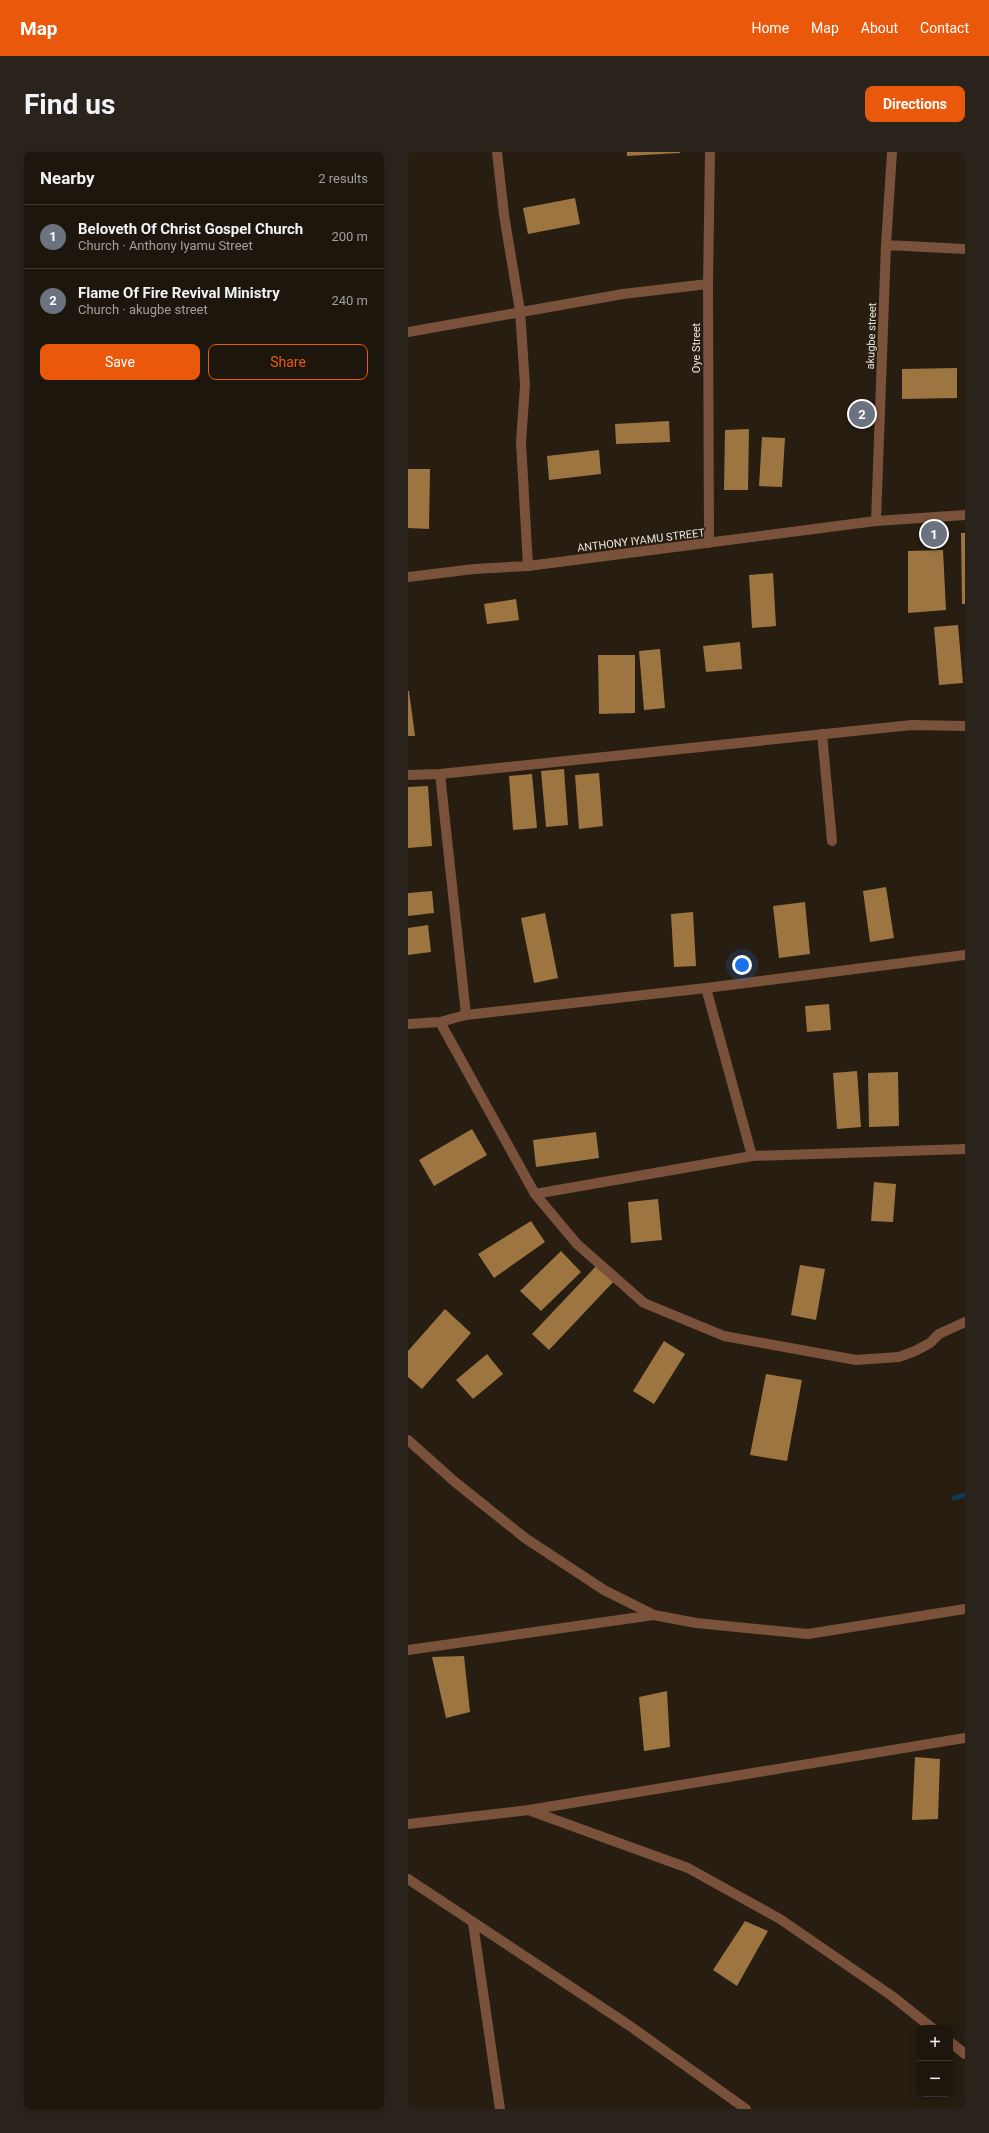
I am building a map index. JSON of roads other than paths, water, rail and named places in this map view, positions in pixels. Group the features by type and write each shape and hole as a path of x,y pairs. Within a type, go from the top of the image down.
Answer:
{"street":[{"path":"497,152 504,215 520,311 525,384 521,442 528,566"},
{"name":"Oye Street","path":"709,543 708,284 710,152"},
{"name":"akugbe street","path":"876,521 886,245 892,152"},
{"path":"886,245 965,249"},
{"path":"408,332 623,294 708,284"},
{"path":"876,521 965,515"},
{"name":"ANTHONY IYAMU STREET","path":"408,576 474,569 528,566 876,521"},
{"path":"408,775 440,774 912,725 965,726"},
{"path":"822,734 832,841"},
{"path":"440,774 466,1015"},
{"path":"408,1024 440,1022 466,1015 706,988 965,955"},
{"path":"706,988 752,1156"},
{"path":"440,1022 535,1194 577,1244 644,1303 724,1336 856,1360 899,1357 915,1351 930,1343 939,1334 965,1322"},
{"path":"535,1194 752,1156 965,1149"},
{"path":"408,1440 455,1482 525,1538 604,1590 654,1615 696,1623 808,1634 965,1609"},
{"path":"408,1650 654,1615"},
{"path":"408,1824 529,1810 965,1738"},
{"path":"529,1810 688,1868 780,1919 892,1996 928,2025"},
{"path":"408,1879 630,2026 746,2109"},
{"path":"473,1923 500,2109"},
{"path":"953,2044 965,2054"}],"waterway":[{"path":"954,1498 965,1495"}],"place":[{"name":"Flame Of Fire Revival Ministry","path":"862,414"},
{"name":"Beloveth Of Christ Gospel Church","path":"934,534"}]}
